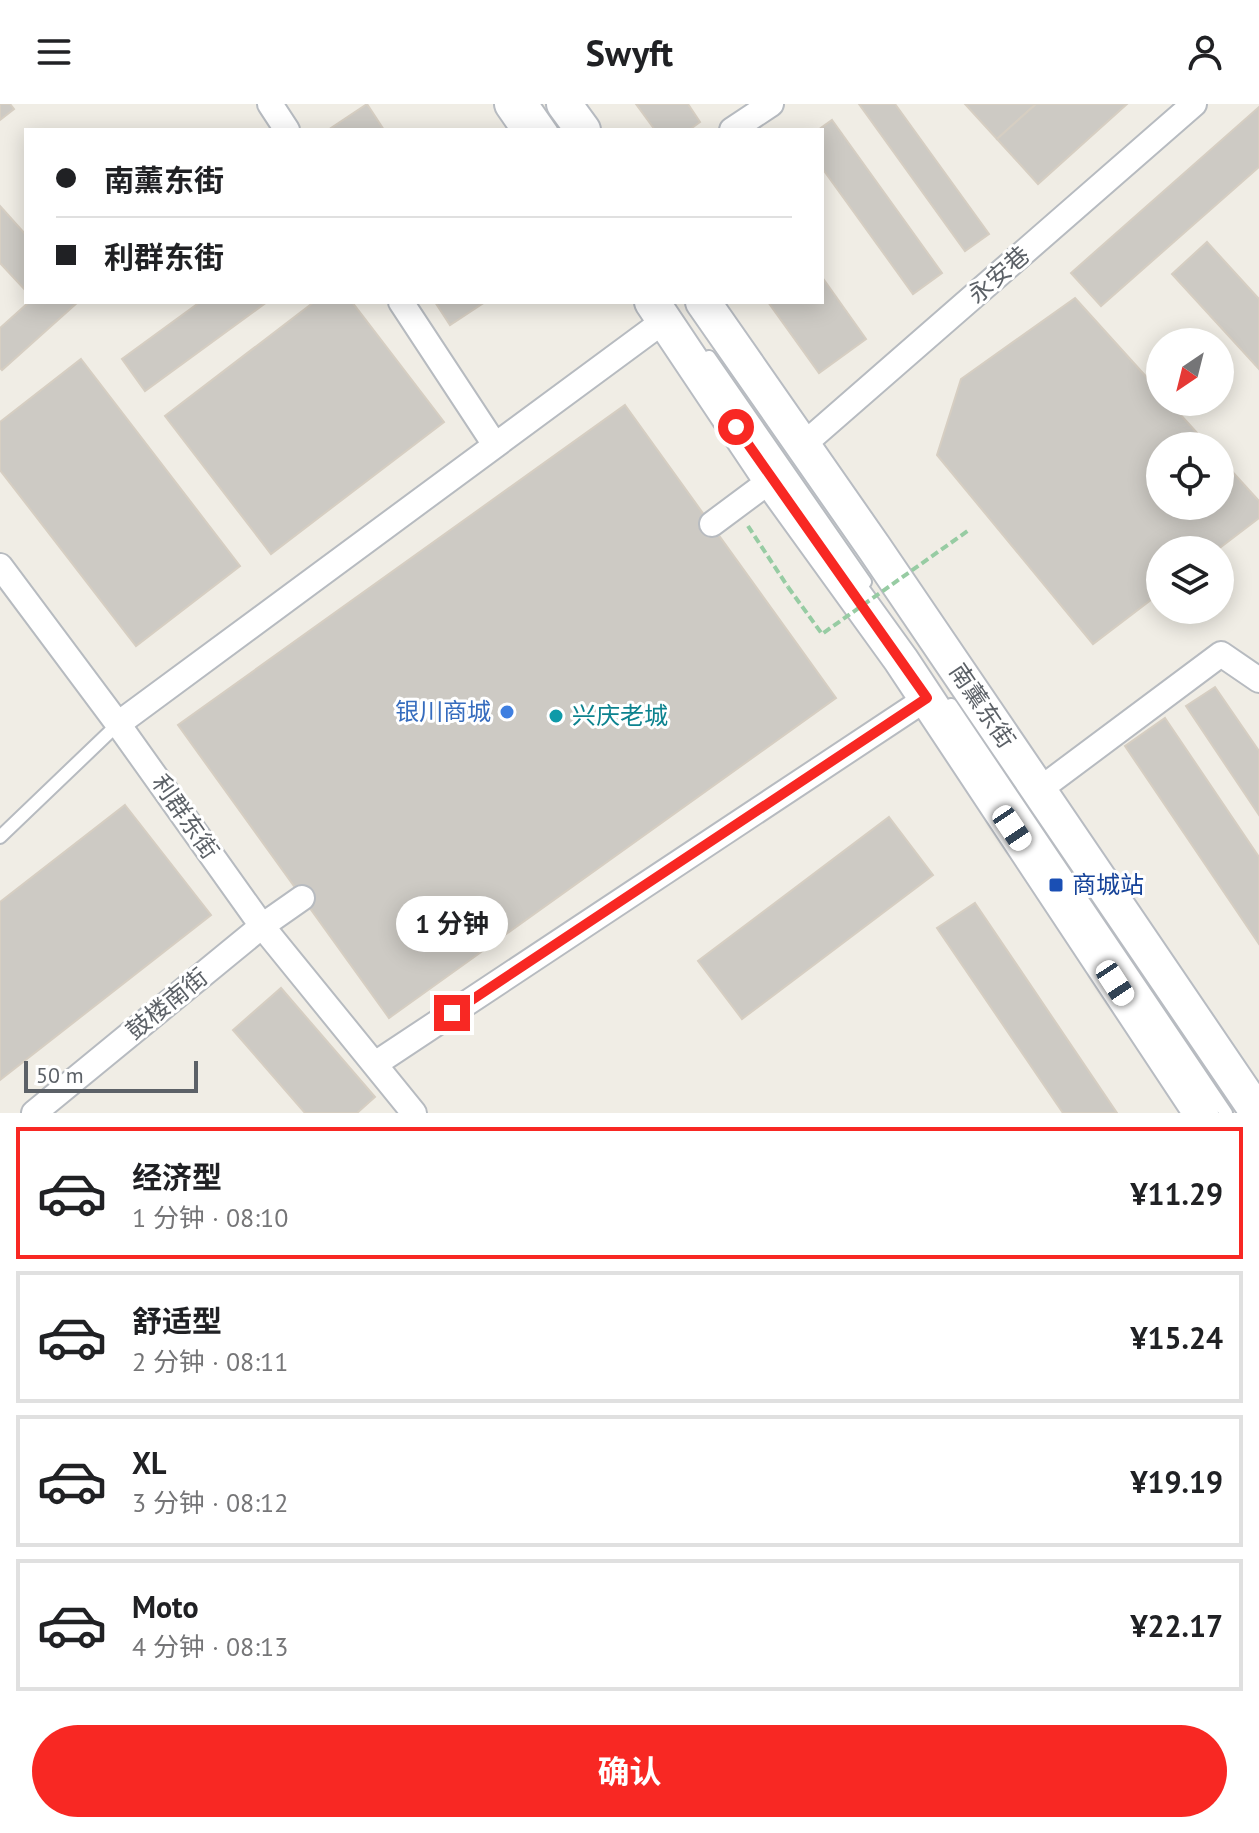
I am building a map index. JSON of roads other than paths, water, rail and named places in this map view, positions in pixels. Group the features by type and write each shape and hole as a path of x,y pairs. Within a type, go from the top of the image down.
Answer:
{"main road":[{"path":"512,104 529,128"},
{"path":"564,104 582,128"},
{"name":"南薰东街","path":"704,304 1258,1113"},
{"name":"南薰东街","path":"659,311 771,480 934,695 1201,1113"}],"street":[{"path":"270,104 286,128"},
{"path":"735,128 771,104"},
{"name":"永安巷","path":"803,445 1194,104"},
{"path":"402,304 495,445"},
{"path":"118,724 495,445 659,311"},
{"path":"712,524 771,480"},
{"name":"利群东街","path":"0,566 118,724 262,926 414,1113"},
{"path":"1039,790 1221,654 1259,680"},
{"path":"375,1064 934,695"},
{"name":"鼓楼南街","path":"34,1113 262,926 302,898"}],"lane":[{"path":"533,104 550,128"},
{"path":"698,341 870,588"},
{"path":"934,695 1023,809 1226,1113"},
{"path":"0,837 118,724"}],"place":[{"name":"银川商城","path":"507,712"},
{"name":"兴庆老城","path":"556,716"},
{"name":"商城站","path":"1056,885"}]}
